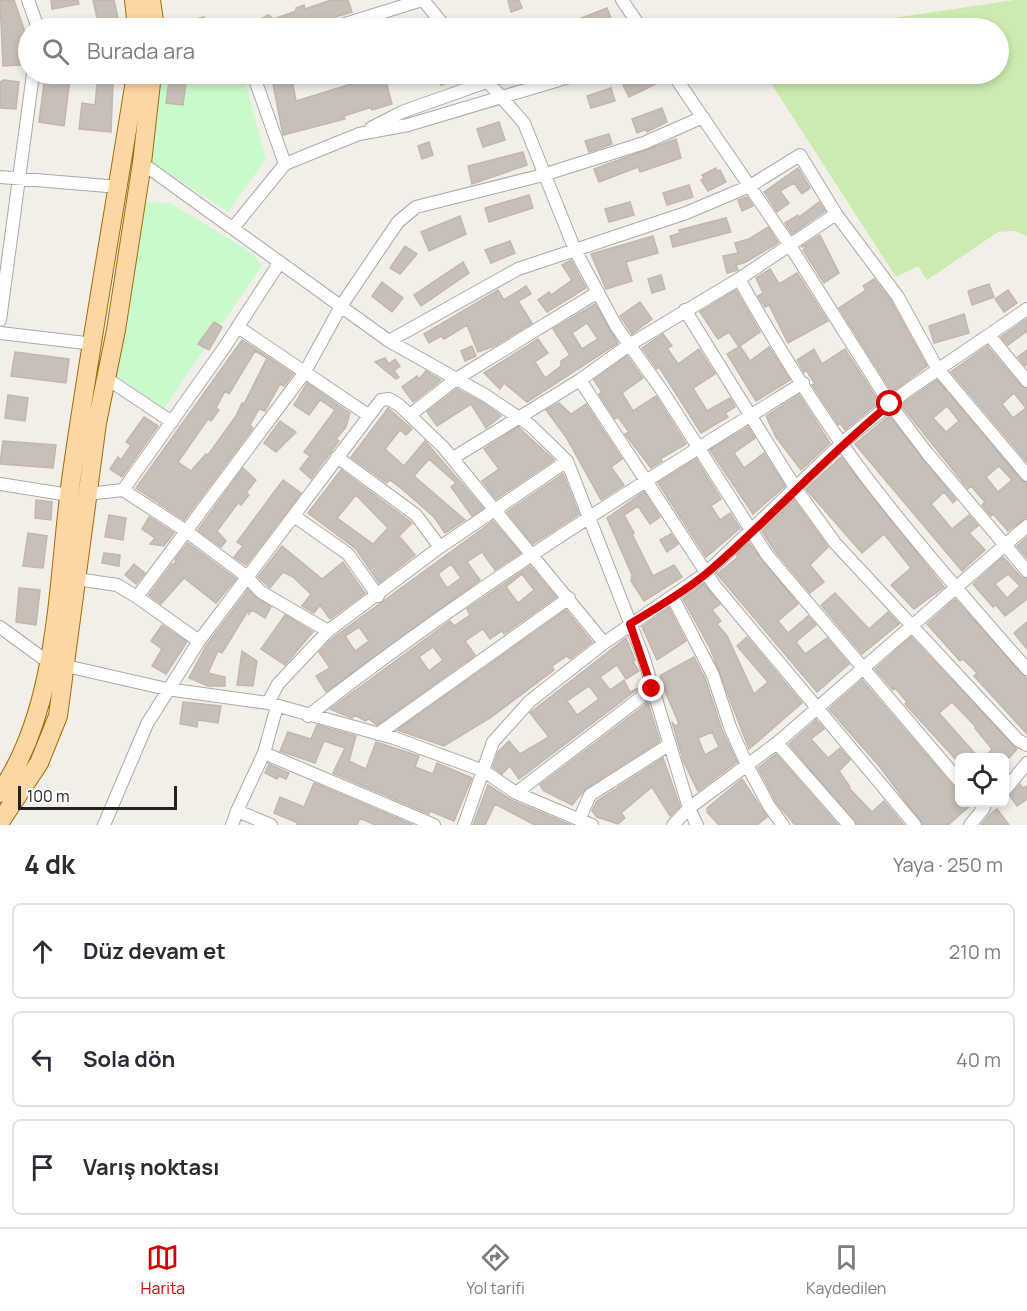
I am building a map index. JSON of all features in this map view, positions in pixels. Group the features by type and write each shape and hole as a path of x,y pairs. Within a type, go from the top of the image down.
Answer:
{"main road":[{"path":"134,0 136,18"},
{"path":"151,0 154,18"},
{"path":"0,822 25,788 50,738 58,716 77,579 78,495 94,344 134,84"},
{"path":"0,793 23,758 36,720 78,495 106,378 142,163 151,84"}],"street":[{"path":"27,0 34,18"},
{"path":"364,18 423,0 438,18"},
{"path":"622,0 634,18"},
{"path":"0,320 32,84"},
{"path":"257,84 285,165"},
{"path":"233,228 285,165 467,84"},
{"path":"490,84 524,123 574,250 629,345 699,448 766,555 955,776"},
{"path":"359,134 408,125 545,84"},
{"path":"680,84 789,244 890,404 1027,571"},
{"path":"137,597 305,372 341,306 398,222 416,207 543,175 644,143 703,117"},
{"path":"389,341 518,269 686,213 750,186 800,155 836,214 898,297 937,368 1027,475"},
{"path":"142,163 389,341 517,416 531,426 567,461 630,624 689,808 697,825"},
{"path":"0,177 118,187"},
{"path":"453,458 517,416 580,380 629,345 739,279 836,214"},
{"path":"123,490 238,327 280,262"},
{"path":"739,279 802,383 868,480 956,589 1027,669"},
{"path":"410,415 456,379 598,292"},
{"path":"464,825 493,742 530,701 630,624 673,598 706,573 843,442 890,404 937,368 1027,309"},
{"path":"685,310 796,489 835,543 1018,740 1027,745"},
{"path":"238,327 368,415"},
{"path":"0,333 94,344"},
{"path":"989,335 1027,381"},
{"path":"106,378 172,422"},
{"path":"580,380 706,573 816,709 915,825"},
{"path":"308,716 381,658 532,554 802,383"},
{"path":"104,825 147,724 167,689 246,576 381,400 389,399 410,415 453,458 604,643"},
{"path":"337,457 416,516 440,547"},
{"path":"232,825 264,753 278,684 328,631 378,596 440,547 567,461"},
{"path":"0,484 78,495 123,490 186,531 246,576 261,592 328,631"},
{"path":"294,516 348,554 378,596"},
{"path":"673,825 689,808 777,743 956,589 1003,544 1027,526"},
{"path":"77,579 117,585 199,641"},
{"path":"378,734 569,598"},
{"path":"673,598 713,675 730,728 747,765 780,824"},
{"path":"0,627 48,662"},
{"path":"66,666 167,689 273,705 378,734 484,771 516,793 592,825"},
{"path":"516,793 652,689"},
{"path":"777,743 849,825"},
{"path":"579,820 590,795 670,744"},
{"path":"264,753 434,825"},
{"path":"1009,786 1027,763"},
{"path":"970,825 983,807"},
{"path":"237,811 271,825"}],"green space":[{"path":"1027,0 1027,236 1015,231 998,232 927,280 918,266 896,277 771,84 1009,84 1009,18 894,18"},
{"path":"157,84 246,84 266,159 228,212 150,161"},
{"path":"143,201 172,204 241,246 257,258 261,267 164,408 114,374"}],"building":[{"path":"0,0 14,0 20,18 18,18 18,65 3,66"},
{"path":"51,0 78,0 79,4 52,9"},
{"path":"93,0 114,0 118,18 97,18"},
{"path":"331,0 348,0 352,12 332,18 277,18 296,11 296,8 304,5 305,9"},
{"path":"508,0 519,0 522,8 511,12"},
{"path":"607,8 611,18 582,18"},
{"path":"4,80 18,82 16,109 0,108 0,82"},
{"path":"44,84 69,84 64,126 39,122"},
{"path":"97,84 113,84 111,132 79,129 82,103 95,105"},
{"path":"169,84 186,84 183,105 166,103"},
{"path":"273,84 293,84 296,101 351,84 387,84 392,104 372,110 372,107 344,116 345,119 283,135"},
{"path":"625,84 656,84 629,97 623,85"},
{"path":"611,88 615,101 591,108 587,96"},
{"path":"662,108 667,122 647,132 646,129 637,133 632,119"},
{"path":"499,122 505,140 483,147 477,129"},
{"path":"609,134 612,144 589,152 585,141"},
{"path":"676,139 681,158 640,172 638,167 599,182 594,169"},
{"path":"429,142 433,155 422,159 418,146"},
{"path":"523,152 527,165 472,184 468,166"},
{"path":"716,168 717,171 720,170 726,182 708,191 701,180 704,178 702,175"},
{"path":"798,168 810,188 802,194 794,183 780,191 789,203 777,212 764,192"},
{"path":"689,185 693,197 667,205 663,193"},
{"path":"529,195 533,208 489,222 485,208"},
{"path":"747,197 753,206 742,211 738,200"},
{"path":"630,202 634,215 609,222 605,209"},
{"path":"819,202 825,211 792,234 785,223 798,215 799,217"},
{"path":"460,216 466,234 429,251 421,232"},
{"path":"726,218 731,232 673,247 670,236 680,233 679,230"},
{"path":"768,227 778,243 746,262 736,265 738,270 727,273 723,256 738,253 735,243 749,239"},
{"path":"820,235 839,273 824,283 803,250 808,246 801,247"},
{"path":"653,236 658,253 626,262 632,281 606,289 591,254"},
{"path":"510,241 515,253 491,263 485,250"},
{"path":"405,246 417,254 400,274 390,268"},
{"path":"571,260 586,288 547,312 538,300 549,292 551,295 572,280 562,265"},
{"path":"463,262 469,273 421,306 414,295"},
{"path":"770,269 779,284 797,273 828,321 788,343 769,305 765,307 758,296 763,293 756,278"},
{"path":"661,275 665,289 652,293 648,279"},
{"path":"874,279 891,301 927,366 892,392 839,308 866,290 863,286"},
{"path":"382,282 403,298 392,312 372,296"},
{"path":"989,284 994,297 972,305 968,291"},
{"path":"526,286 531,294 518,301 532,323 494,346 478,352 467,325 444,339 441,336 429,343 424,334 498,290 504,300"},
{"path":"736,290 760,332 740,346 750,361 769,347 790,380 756,401 727,354 739,347 729,332 718,339 700,312"},
{"path":"1008,290 1017,303 1004,312 995,299"},
{"path":"640,302 652,319 632,334 620,316"},
{"path":"595,304 618,343 527,402 504,383 500,389 484,373 538,339 548,353 535,362 545,378 561,366 561,361 570,355 553,329","holes":["587,323 598,339 582,349 572,333"]},
{"path":"964,314 969,333 934,343 929,326"},
{"path":"1027,319 1027,331 1008,345 1001,337"},
{"path":"214,322 222,327 209,350 198,344"},
{"path":"663,334 672,346 667,348 678,364 699,349 715,374 693,388 707,411 730,398 735,407 725,413 728,417 701,433 659,367 657,369 642,348"},
{"path":"242,340 293,374 284,386 280,384 265,411 259,409 250,425 253,428 184,520 136,488","holes":["255,351 267,358 244,404 242,403 236,416 208,455 206,454 191,471 178,462 208,419 211,421 219,410 216,408 225,391 229,394"]},
{"path":"472,346 476,356 465,361 461,351"},
{"path":"987,346 1021,386 1027,389 1027,462 951,372","holes":["1014,393 1026,408 1013,418 1002,404"]},
{"path":"814,349 822,364 845,349 879,402 845,430 840,423 838,424 812,385 815,384 797,360"},
{"path":"1027,350 1027,364 1025,366 1018,357"},
{"path":"15,352 69,359 66,383 11,376"},
{"path":"627,356 643,378 622,393 633,411 656,396 686,444 660,459 662,461 651,468 625,434 629,432 618,417 615,419 599,394 602,392 594,380"},
{"path":"385,358 389,364 395,359 400,366 394,371 399,377 396,379 375,362"},
{"path":"426,371 441,380 413,402 402,387 417,376 419,379"},
{"path":"937,380 1021,480 1027,483 1027,517 1008,531 993,514 991,516 982,505 985,502 971,486 968,489 901,405","holes":["947,406 959,421 946,432 933,418","999,466 1012,480 998,492 986,477"]},
{"path":"307,383 350,413 346,427 336,439 339,441 311,479 300,469 310,456 304,452 335,410 320,400 309,415 294,405"},
{"path":"457,389 501,416 486,428 471,404 437,426 427,412"},
{"path":"8,395 28,398 25,421 5,418"},
{"path":"799,395 830,443 801,470 776,437 766,416"},
{"path":"559,403 571,414 586,404 622,459 611,467 624,485 601,500 566,437 546,410"},
{"path":"388,408 412,429 406,435 400,430 385,449 404,466 425,441 483,508 472,516 451,487 456,483 429,459 414,476 465,520 445,533 434,517 402,489 390,480 387,483 351,457"},
{"path":"889,416 956,500 953,503 944,492 931,504 952,529 969,515 978,526 969,533 985,550 962,571 855,444"},
{"path":"144,417 158,426 122,477 110,469 118,457 121,460 131,445 126,442"},
{"path":"280,421 296,432 276,452 264,443"},
{"path":"518,427 554,460 496,499 482,481 499,469 484,449"},
{"path":"748,427 755,438 734,453 744,468 764,453 785,486 753,514 710,450"},
{"path":"3,441 56,445 53,468 0,464"},
{"path":"841,457 944,587 914,609 891,585 911,568 884,534 862,553 806,489"},
{"path":"696,459 721,499 711,506 720,520 730,513 740,528 706,557 658,483"},
{"path":"243,468 256,480 246,493 249,495 241,505 238,503 217,531 226,541 221,547 198,530"},
{"path":"341,470 412,523 399,536 415,555 379,583 356,549 308,513","holes":["356,495 388,528 373,544 337,518"]},
{"path":"563,474 579,514 533,544 507,512"},
{"path":"283,480 301,493 246,565 234,557 243,546 237,542"},
{"path":"644,492 660,517 650,524 638,506 624,515 634,533 632,534 653,576 674,565 682,577 644,601 631,581 632,575 607,518"},
{"path":"36,500 52,502 51,520 35,518"},
{"path":"794,500 828,547 810,565 824,582 810,593 774,550 762,531"},
{"path":"109,515 126,518 123,540 105,537"},
{"path":"149,517 174,533 164,546 150,544 155,538 142,529"},
{"path":"493,521 520,553 495,570 482,552 467,562 480,580 326,692 316,676 330,668 319,652 334,637","holes":["451,564 461,578 447,588 438,574","359,627 369,641 355,651 345,636"]},
{"path":"28,533 47,536 43,568 23,566"},
{"path":"671,534 678,544 667,552 660,540"},
{"path":"1027,537 1027,558 1017,546"},
{"path":"188,543 236,579 216,603 184,578 161,604 149,595 172,564 175,564 176,558"},
{"path":"749,543 798,604 778,621 788,633 808,616 816,625 796,642 805,654 827,638 849,664 817,692 717,574 738,557 736,555"},
{"path":"282,546 322,579 343,562 365,593 330,619 320,605 314,613 302,606 311,594 293,577 283,572 270,588 258,577"},
{"path":"104,553 120,555 119,566 102,563"},
{"path":"1003,557 1021,577 1027,579 1027,599 1005,616 996,605 993,607 973,584","holes":["1008,574 1020,586 1007,598 995,584"]},
{"path":"134,564 145,573 136,584 125,575"},
{"path":"530,566 556,597 504,634 502,631 490,639 483,629 465,641 475,655 377,725 369,719 365,721 355,715 352,718 330,709 450,621 454,626 470,615 467,609","holes":["522,574 534,590 518,603 506,587","433,647 443,660 429,671 419,657"]},
{"path":"704,584 720,604 712,610 721,621 717,624 727,636 754,694 768,682 737,646 747,637 802,703 749,749 710,648 683,599"},
{"path":"19,588 40,590 36,625 16,622"},
{"path":"248,590 271,607 265,618 252,610 249,614 249,609 222,653 218,651 208,673 225,677 225,686 208,686 189,678 206,646"},
{"path":"835,593 869,629 888,612 899,624 862,654 821,605"},
{"path":"955,599 1027,679 1027,734 974,676 977,673 963,659 960,661 927,624"},
{"path":"669,608 686,641 657,660 642,627"},
{"path":"566,610 592,642 570,659 567,656 552,666 554,670 490,718 444,746 397,730"},
{"path":"285,615 313,632 285,665 261,649"},
{"path":"1027,622 1027,649 1014,633"},
{"path":"162,625 187,642 166,674 152,666 162,649 151,641"},
{"path":"911,637 1017,749 1009,758 1009,753 988,753 992,749 976,727 952,702 939,713 975,753 955,753 955,759 905,704 907,702 895,688 893,690 875,669"},
{"path":"626,638 635,660 633,662 639,671 626,679 617,665 600,677 610,690 624,680 630,692 639,688 519,779 510,766 502,774 493,767 498,752 509,741 520,754 549,737 530,713","holes":["589,686 599,699 577,715 567,701"]},
{"path":"242,651 257,661 253,686 237,685"},
{"path":"694,657 705,678 722,730 737,762 698,791 684,763 672,722 675,726 679,724 660,679 661,675","holes":["712,732 719,747 705,755 698,738"]},
{"path":"862,680 955,788 955,807 969,807 948,825 923,825 880,767 829,709"},
{"path":"183,702 221,706 218,723 198,720 197,727 180,724"},
{"path":"648,703 660,741 586,788 572,805 544,791 540,785"},
{"path":"816,720 824,729 811,739 828,758 840,748 850,760 839,771 849,788 872,812 884,801 904,825 857,825 789,744"},
{"path":"317,725 356,736 349,761 366,769 376,742 419,756 415,767 433,774 437,763 472,778 454,821 430,811 429,814 333,773 345,748 324,741 315,763 280,751 288,732 311,739"},
{"path":"776,754 838,825 795,825 776,802 758,768"},
{"path":"663,758 680,806 670,816 652,787 621,813 625,818 618,824 597,817 592,811 597,801"},
{"path":"269,764 289,773 286,779 279,776 277,779 265,773"},
{"path":"742,779 767,817 757,825 719,825 707,812 707,808"},
{"path":"314,783 413,825 375,825 360,818 357,825 297,825 298,823 274,813 280,797 304,807"},
{"path":"1020,784 1023,788 1027,786 1027,799 1017,806 1010,796"},
{"path":"488,785 513,801 571,825 535,825 495,804 485,825 473,825"},
{"path":"997,809 1009,825 981,825 989,815"}],"route":[{"path":"652,689 643,656 630,624 673,598 706,573 786,499 843,442 890,404"}]}
